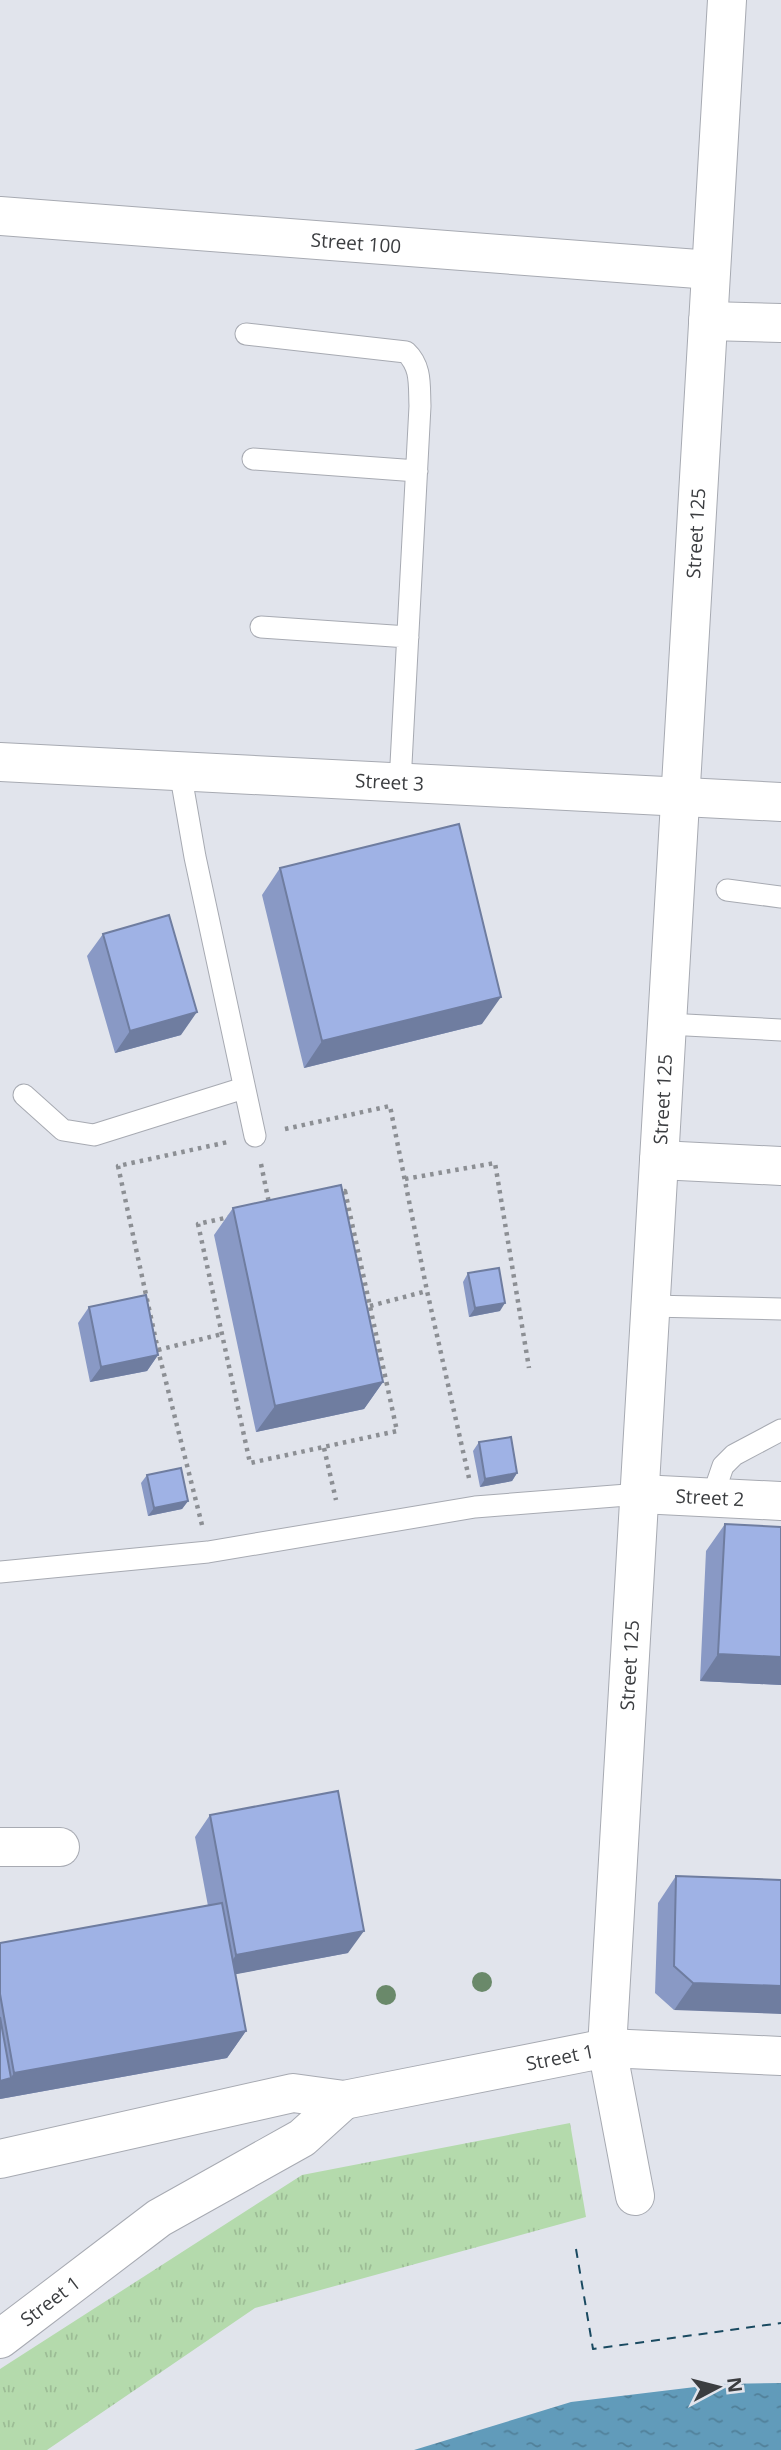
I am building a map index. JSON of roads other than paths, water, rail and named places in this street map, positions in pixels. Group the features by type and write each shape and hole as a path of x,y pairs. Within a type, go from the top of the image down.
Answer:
{"street":[{"name":"Street 125","path":"635,2196 607,2048 727,0"},
{"name":"Street 100","path":"0,216 711,270"},
{"path":"708,321 781,323"},
{"name":"Street 3","path":"0,762 781,802"},
{"path":"659,1160 781,1166"},
{"name":"Street 2","path":"640,1494 781,1501"},
{"path":"0,1847 60,1847"},
{"name":"Street 1","path":"0,2159 293,2093 344,2100 607,2048 781,2056"},
{"name":"Street 1","path":"0,2339 159,2218 302,2138 344,2100"}],"lane":[{"path":"246,334 406,352 415,360 421,407 400,783"},
{"path":"253,458 417,471"},
{"path":"261,627 408,637"},
{"path":"180,772 195,856 255,1136"},
{"path":"727,891 781,897"},
{"path":"667,1024 781,1030"},
{"path":"24,1095 63,1130 94,1135 244,1088"},
{"path":"650,1306 781,1309"},
{"path":"712,1498 723,1466 728,1460 756,1441 781,1430"},
{"path":"0,1572 208,1552 475,1507 640,1494"}],"water":[{"path":"781,2383 781,2450 414,2450 571,2402 720,2384"}]}
